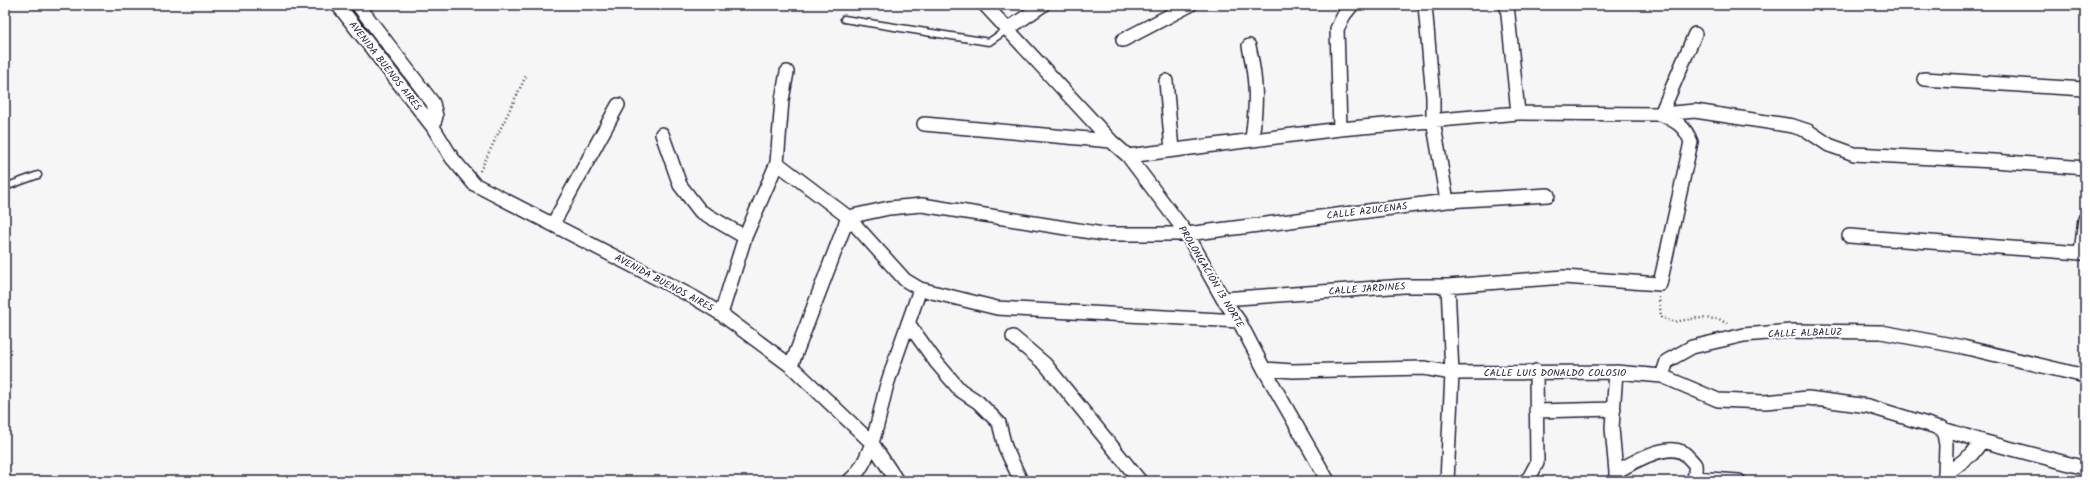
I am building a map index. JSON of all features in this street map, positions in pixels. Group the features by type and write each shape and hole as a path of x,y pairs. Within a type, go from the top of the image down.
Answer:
{"street":[{"name":"AVENIDA BUENOS AIRES","path":"338,5 433,127 452,158 474,184 695,298 721,314 791,366 872,444 897,481"},
{"name":"PROLONGACIÓN 13 NORTE","path":"985,5 1111,141 1128,156 1187,234 1223,299 1239,321 1264,369 1328,481"},
{"path":"1008,29 1043,5"},
{"path":"1123,40 1190,5"},
{"path":"1340,129 1337,29 1344,15 1352,5"},
{"path":"1425,5 1433,97 1433,120 1446,201"},
{"path":"1507,5 1518,113"},
{"name":"AVENIDA BUENOS AIRES","path":"365,8 433,103 436,116 433,127"},
{"path":"353,25 365,8"},
{"path":"1661,114 1694,34"},
{"path":"1249,46 1256,77 1257,106 1252,139"},
{"path":"721,314 745,237 777,164 782,100 787,72"},
{"path":"1924,79 2085,89"},
{"path":"1166,81 1172,150"},
{"path":"553,224 618,105"},
{"path":"1128,156 1340,129 1518,113 1661,114 1695,111 1793,126 1808,131 1829,145 1854,154 1994,160 2085,168"},
{"path":"1660,284 1691,142 1687,130 1677,121 1661,114"},
{"path":"924,124 1111,141"},
{"path":"662,134 680,185 700,211 745,237"},
{"path":"777,164 848,217 905,280 920,289 997,308 1239,321"},
{"name":"CALLE AZUCENAS","path":"848,217 889,208 922,205 1103,234 1187,234 1446,201 1548,195"},
{"path":"791,366 848,217"},
{"path":"1849,236 2083,252 2085,219"},
{"name":"CALLE JARDINES","path":"1223,299 1404,286 1448,286 1564,277 1660,284"},
{"path":"1447,481 1452,373 1448,286"},
{"path":"849,481 855,477 872,444 886,388 920,289"},
{"path":"908,323 936,362 960,390 978,402 999,423 1005,447 1021,481"},
{"name":"CALLE ALBALUZ","path":"1662,376 1667,362 1692,346 1744,335 1791,331 1881,332 1963,347 2085,376"},
{"path":"1013,337 1045,364 1140,481"},
{"name":"CALLE LUIS DONALDO COLOSIO","path":"1264,369 1293,371 1424,368 1452,373 1536,371 1616,372 1662,376 1718,400 1765,402 1808,398 1868,406 1982,441 2085,468"},
{"path":"1525,481 1529,478 1537,463 1536,371"},
{"path":"1616,372 1612,428 1616,476 1661,451 1674,450 1686,453 1695,465 1694,480 1739,481"},
{"path":"1536,410 1614,409"},
{"path":"1943,428 1946,445 1944,478"},
{"path":"1944,478 1972,454 1982,441"}],"lane":[{"path":"844,18 989,42 1008,29"},
{"path":"5,187 38,175"}],"path":[{"path":"474,184 526,76"},
{"path":"1660,284 1659,300 1661,317 1673,322 1697,318 1719,319 1744,335"}]}
